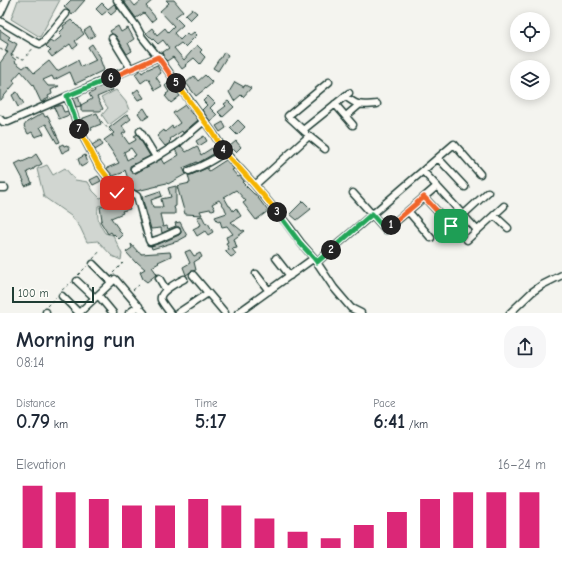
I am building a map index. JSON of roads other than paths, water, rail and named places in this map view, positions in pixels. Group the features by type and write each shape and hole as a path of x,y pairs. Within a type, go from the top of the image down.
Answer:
{"main road":[{"path":"0,13 3,2"}],"street":[{"path":"117,0 142,37 159,57 226,151 287,224 300,243 315,260 334,288 352,308 361,313"},
{"path":"0,21 40,44 44,42 66,14"},
{"path":"112,38 132,69"},
{"path":"0,119 3,122 8,122 159,57"},
{"path":"325,149 288,116 329,82"},
{"path":"302,130 347,94 355,104 377,104"},
{"path":"67,96 79,129 98,165 109,179 118,195 132,193 137,196 150,242 177,231"},
{"path":"335,104 353,125"},
{"path":"346,116 359,105"},
{"path":"134,169 177,144 204,121"},
{"path":"140,131 156,157"},
{"path":"255,185 309,136"},
{"path":"238,313 315,260 372,214 454,144 480,174"},
{"path":"190,171 218,158 226,151"},
{"path":"438,158 465,187"},
{"path":"423,171 477,230"},
{"path":"353,193 386,230 437,186"},
{"path":"424,197 451,226 488,192"},
{"path":"467,240 504,206"},
{"path":"408,211 431,238"},
{"path":"494,215 508,228"},
{"path":"276,258 290,276"},
{"path":"92,262 110,280"},
{"path":"256,274 269,291"},
{"path":"193,275 224,313"},
{"path":"510,313 532,292 562,275"},
{"path":"159,278 166,290"},
{"path":"59,295 79,313 110,280 115,279 144,313"},
{"path":"170,313 160,298 161,294 184,279"},
{"path":"77,281 96,296 113,313"},
{"path":"178,313 208,293"},
{"path":"129,313 139,306"}]}
